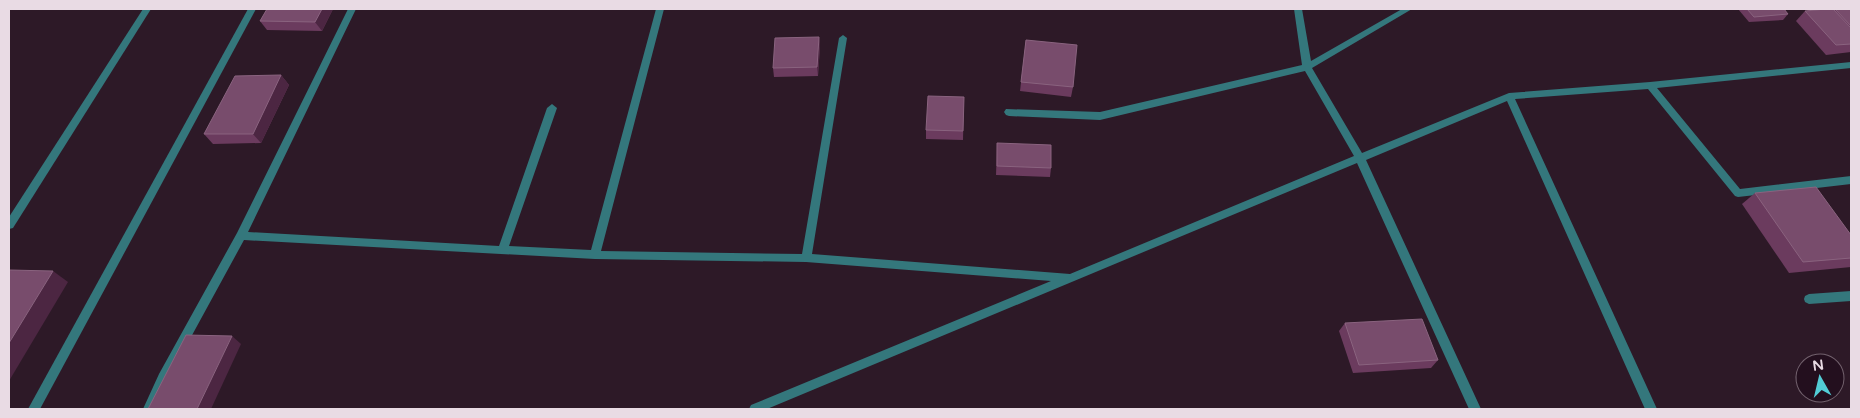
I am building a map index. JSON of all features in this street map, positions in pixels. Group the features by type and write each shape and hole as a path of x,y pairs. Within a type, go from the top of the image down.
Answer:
{"street":[{"path":"9,225 146,9"},
{"path":"34,409 252,9"},
{"path":"148,409 241,236 352,9"},
{"path":"595,256 660,9"},
{"path":"1298,9 1307,67 1360,158 1475,409"},
{"path":"1009,112 1100,116 1307,67 1408,9"},
{"path":"806,258 842,38"},
{"path":"755,409 1509,96 1650,85 1851,65"},
{"path":"1650,85 1738,193 1851,180"},
{"path":"1509,96 1651,409"},
{"path":"502,251 552,108"},
{"path":"241,236 595,256 806,258 1072,278"},
{"path":"1809,299 1851,296"}],"building":[{"path":"267,9 322,9 315,22 260,21"},
{"path":"1747,9 1784,9 1788,14 1754,17"},
{"path":"1833,9 1851,28 1851,44 1836,45 1805,11"},
{"path":"1835,9 1851,9 1851,26"},
{"path":"819,37 817,67 773,68 775,38"},
{"path":"1026,40 1077,45 1073,87 1021,82"},
{"path":"281,75 253,134 204,134 235,76"},
{"path":"928,96 964,97 963,131 926,130"},
{"path":"997,143 1051,145 1051,168 997,166"},
{"path":"1816,187 1851,235 1851,258 1803,262 1755,193"},
{"path":"9,270 53,271 9,343"},
{"path":"1422,319 1438,360 1359,365 1345,323"},
{"path":"186,335 232,336 197,409 148,409"}]}
